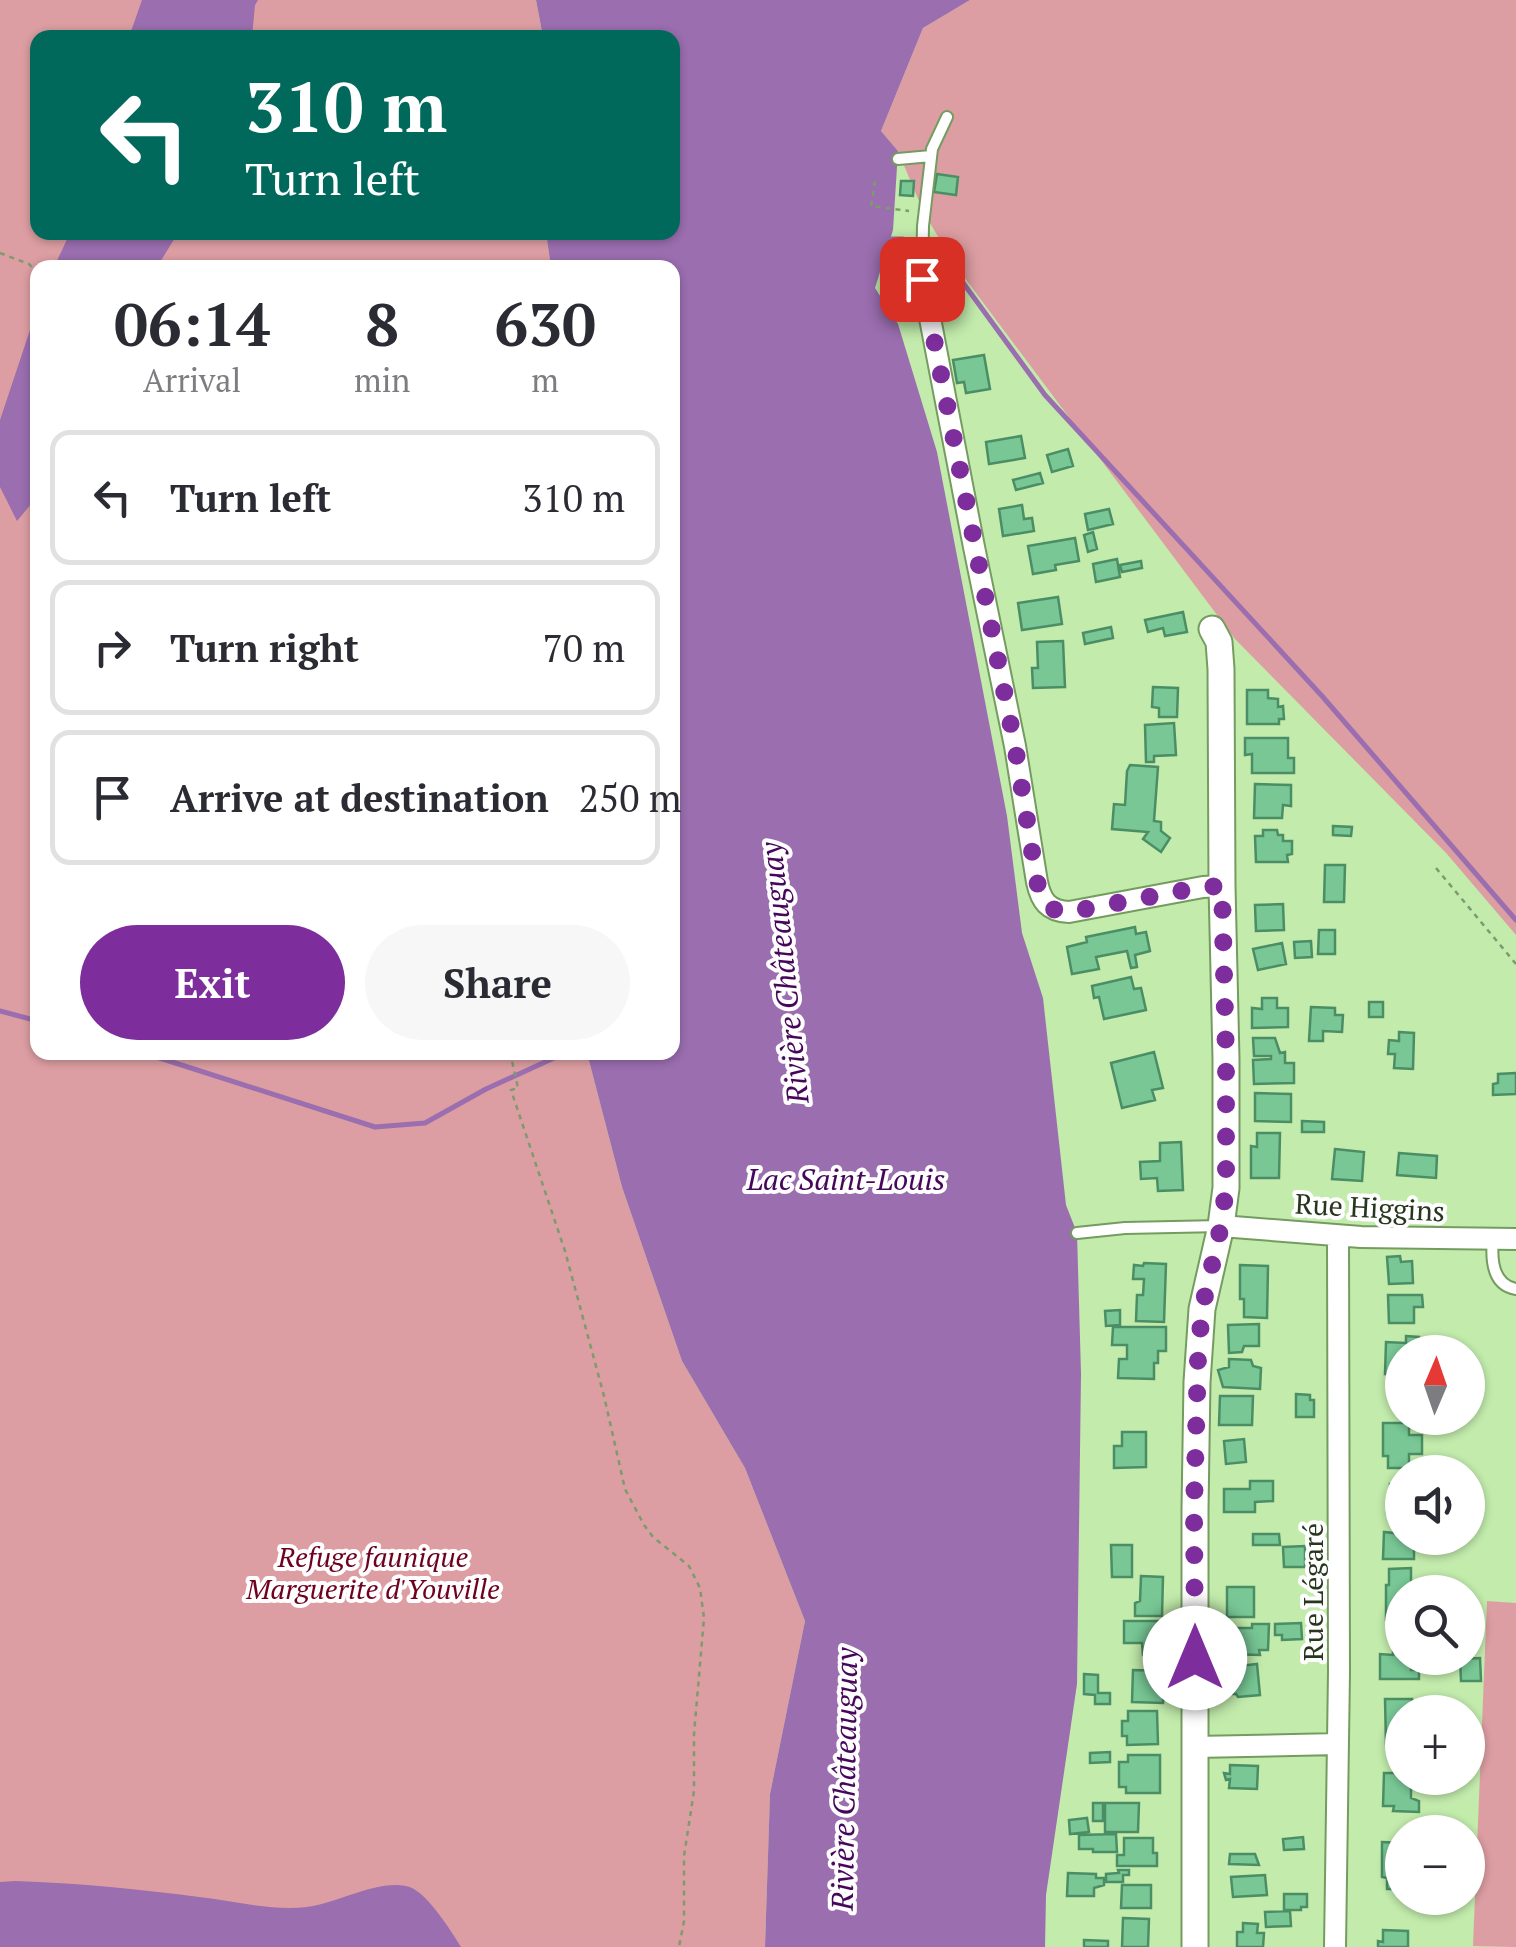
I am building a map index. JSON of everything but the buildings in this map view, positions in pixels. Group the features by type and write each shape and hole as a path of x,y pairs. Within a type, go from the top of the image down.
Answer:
{"street":[{"path":"916,276 1005,692 1043,901 1051,908 1069,912 1222,886"},
{"path":"1196,1947 1194,1508 1198,1359 1202,1309 1226,1188 1221,655 1212,629"},
{"name":"Rue Higgins","path":"1221,1226 1338,1236 1516,1239"},
{"name":"Rue Légaré","path":"1336,1947 1338,1236"},
{"path":"1195,1747 1338,1744"}],"lane":[{"path":"916,276 931,156 936,137 948,117"},
{"path":"898,159 931,156"},
{"path":"1077,1233 1221,1226"},
{"path":"1493,1239 1492,1263 1498,1278 1506,1287 1516,1289"}],"path":[{"path":"875,181 871,206 924,214"},
{"path":"2,254 30,265"},
{"path":"1436,868 1516,964"},
{"path":"512,1060 518,1088 512,1090 569,1266 625,1490 653,1537 688,1566 700,1588 704,1618 694,1734 694,1792 684,1856 684,1921 679,1947"}],"green space":[{"name":"Refuge faunique Marguerite d'Youville","path":"0,0 536,0 542,30 30,30 30,240 547,240 550,260 30,260 30,1060 589,1060 622,1187 682,1361 745,1468 805,1621 770,1794 765,1947 0,1947"},
{"path":"970,0 1516,0 1516,935 1447,854 1235,639 955,265 924,213 898,151 881,131 923,28"},
{"path":"1487,1601 1516,1603 1516,1947 1473,1946 1474,1915 1485,1915 1485,1815 1478,1815 1479,1795 1485,1795"}],"water":[{"path":"142,0 258,0 253,30 131,30"},
{"name":"Lac Saint-Louis","path":"536,0 970,0 923,28 881,131 898,151 893,230 875,288 898,324 937,452 1007,816 1022,933 1043,998 1066,1205 1077,1233 1081,1374 1077,1684 1046,1895 1045,1947 765,1947 770,1794 805,1621 745,1468 682,1361 622,1187 589,1060 680,1060 680,260 550,260 547,240 680,240 680,30 542,30"},
{"path":"66,240 174,240 161,260 57,260"},
{"path":"30,330 30,505 17,521 0,487 0,420"},
{"path":"0,1882 130,1889 294,1908 401,1885 425,1898 461,1947 0,1947"}],"waterway":[{"path":"886,239 903,239"},
{"path":"930,249 945,258 1045,395 1322,696 1516,920"},
{"path":"0,1011 30,1019"},
{"path":"166,1060 375,1127 425,1123 549,1060"}],"route":[{"path":"922,279 1043,901 1051,908 1069,912 1222,886 1226,1188 1202,1309 1198,1359 1195,1658"}],"water label":[{"name":"Rivière Châteauguay","path":"784,973"},
{"name":"Rivière Châteauguay","path":"844,1779"}]}
